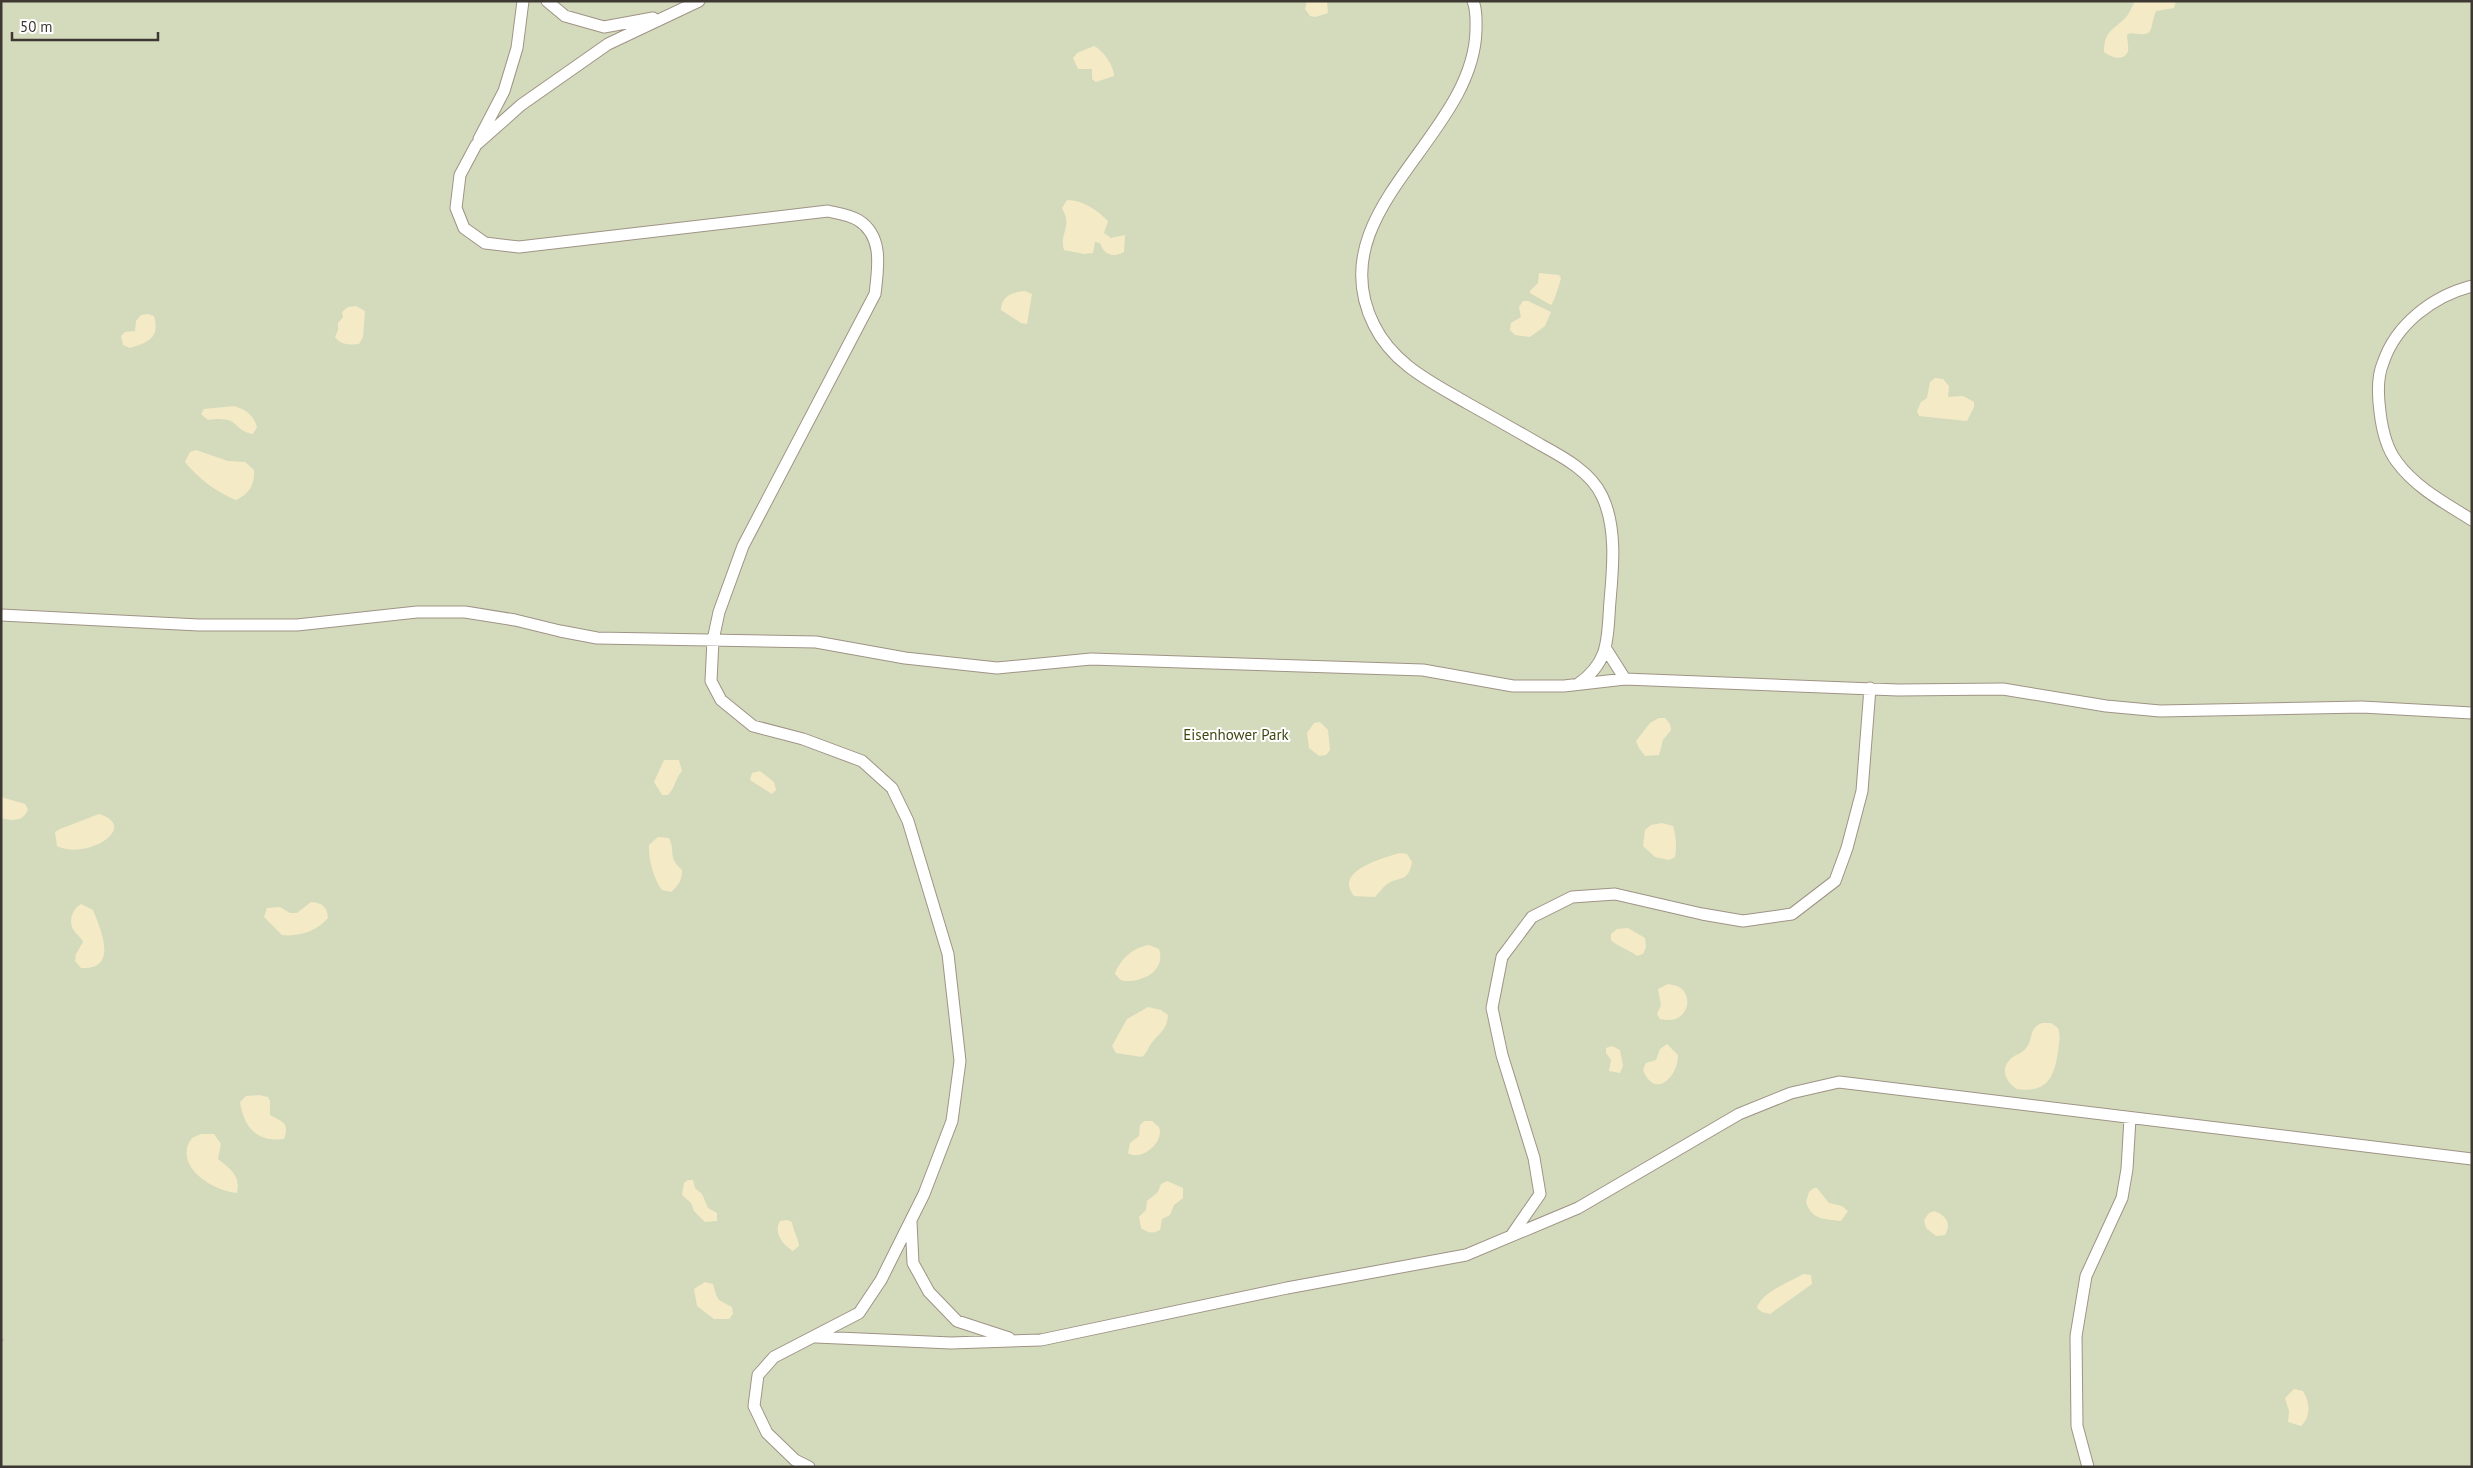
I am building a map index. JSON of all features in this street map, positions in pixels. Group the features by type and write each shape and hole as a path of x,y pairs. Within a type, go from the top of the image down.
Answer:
{"lane":[{"path":"523,1 517,48 504,91 460,175 456,208 464,228 485,243 518,246 828,211 857,219 874,234 879,261 875,294 743,546 719,612 713,640 711,681 720,700 752,726 803,739 862,761 892,788 908,821 948,954 960,1061 952,1121 924,1194 882,1280 859,1313 816,1337 774,1357 758,1375 754,1406 767,1433 795,1460 809,1467"},
{"path":"547,1 565,16 604,27 669,15"},
{"path":"476,144 521,105 608,44 698,1"},
{"path":"1473,1 1477,11 1476,48 1466,78 1439,125 1379,212 1364,250 1361,282 1366,308 1376,329 1391,352 1414,372 1560,456 1586,474 1602,496 1610,526 1613,570 1606,649 1593,674 1577,685"},
{"path":"2472,286 2425,306 2398,334 2382,363 2378,395 2382,431 2395,460 2413,481 2472,520"},
{"path":"1,615 199,625 297,625 398,613 465,612 515,620 597,638 816,642 905,658 997,668 1100,660 1423,670 1513,686 1577,685 1625,679 1870,688 2003,689 2106,706 2160,711 2362,707 2472,713"},
{"path":"1606,649 1625,679"},
{"path":"1511,1236 1540,1194 1534,1158 1502,1055 1492,1008 1502,957 1532,917 1572,897 1616,894 1702,914 1743,921 1792,914 1835,881 1847,848 1862,791 1870,688"},
{"path":"816,1337 951,1344 1041,1340 1287,1288 1466,1255 1578,1208 1739,1114 1791,1093 1839,1082 2472,1159"},
{"path":"2088,1467 2077,1426 2076,1336 2086,1276 2122,1198 2127,1169 2130,1118"},
{"path":"911,1220 913,1263 929,1292 957,1321 1016,1340"}],"green space":[{"name":"Eisenhower Park","path":"1,1 2472,1 2472,1467 1,1467"}],"sand":[{"path":"1307,1 1327,1 1328,13 1315,17 1310,16 1305,9"},
{"path":"2135,1 2176,1 2174,8 2156,11 2148,33 2130,33 2127,35 2128,51 2123,57 2116,58 2104,52 2104,44 2108,34 2123,21"},
{"path":"1094,46 1101,51 1114,72 1114,76 1096,82 1092,79 1092,69 1078,69 1073,58 1077,53"},
{"path":"1067,200 1084,204 1104,217 1108,221 1104,233 1111,238 1125,235 1124,252 1116,255 1106,253 1100,243 1095,242 1093,253 1084,254 1064,250 1063,239 1066,220 1062,208"},
{"path":"1539,273 1559,275 1561,278 1551,305 1530,293 1538,283"},
{"path":"1025,291 1032,294 1027,324 1021,323 1001,310 1005,298 1016,292"},
{"path":"1523,301 1528,301 1551,312 1545,326 1530,337 1515,335 1510,330 1511,323 1521,317 1519,307"},
{"path":"356,306 365,311 363,337 359,344 343,343 335,337 338,323 343,317 342,312 348,307"},
{"path":"148,314 154,316 155,323 154,334 151,338 143,344 130,348 123,345 121,336 125,332 135,331 136,321 141,315"},
{"path":"1935,378 1943,379 1949,386 1948,397 1963,396 1974,402 1974,407 1967,421 1919,416 1917,411 1921,402 1927,398 1930,382"},
{"path":"234,406 251,416 257,427 253,434 246,432 231,421 208,420 201,414 204,409"},
{"path":"196,450 228,461 245,462 254,470 252,485 248,492 236,500 221,493 202,479 185,462 190,452"},
{"path":"1659,718 1665,718 1670,724 1671,730 1663,740 1659,755 1645,756 1636,741 1650,723"},
{"path":"1320,722 1328,730 1330,750 1326,755 1319,756 1309,748 1307,733 1314,723"},
{"path":"664,760 679,760 682,771 668,795 662,795 654,782"},
{"path":"760,771 774,782 776,790 772,794 750,780 752,773"},
{"path":"1,797 25,804 28,809 24,816 9,820 1,818"},
{"path":"99,814 110,820 114,827 112,834 105,840 94,846 82,849 69,849 57,846 55,832"},
{"path":"1662,823 1673,826 1675,834 1675,857 1669,860 1655,857 1643,846 1645,830 1651,825"},
{"path":"658,837 669,838 673,858 682,870 680,882 671,892 662,890 652,869 649,845"},
{"path":"1400,853 1407,854 1412,862 1405,876 1386,885 1375,897 1354,896 1349,887 1350,879 1355,873 1372,862"},
{"path":"311,902 323,906 328,918 324,923 307,932 295,935 282,935 264,917 267,908 280,907 290,913 297,913"},
{"path":"81,904 93,910 103,938 104,956 100,963 93,967 81,968 75,961 76,954 83,942 71,925 71,921 75,909"},
{"path":"1628,928 1645,938 1646,947 1643,954 1637,956 1611,940 1611,934 1617,929"},
{"path":"1149,945 1159,949 1160,957 1156,969 1139,980 1125,981 1119,979 1115,974 1120,963 1133,951"},
{"path":"1668,984 1678,986 1684,991 1687,1002 1683,1014 1670,1020 1660,1019 1657,1014 1661,1005 1658,989"},
{"path":"1148,1007 1161,1010 1168,1015 1164,1029 1142,1057 1116,1053 1112,1046 1127,1019"},
{"path":"2042,1023 2051,1023 2059,1031 2060,1037 2054,1069 2047,1082 2042,1086 2027,1090 2017,1089 2009,1082 2005,1074 2006,1065 2013,1057 2025,1050 2033,1031"},
{"path":"1667,1044 1678,1055 1677,1063 1674,1071 1665,1082 1654,1083 1648,1079 1643,1070 1646,1063 1656,1060 1660,1049"},
{"path":"1612,1046 1620,1050 1623,1066 1620,1073 1609,1071 1611,1060 1606,1053 1606,1048"},
{"path":"259,1095 268,1097 270,1101 270,1115 284,1123 286,1133 284,1139 266,1138 259,1135 253,1131 245,1119 240,1102 246,1096"},
{"path":"1144,1121 1152,1121 1159,1127 1159,1139 1145,1153 1133,1155 1128,1153 1130,1143 1139,1136 1140,1125"},
{"path":"201,1134 214,1134 221,1144 218,1159 234,1173 238,1187 237,1193 211,1185 190,1166 187,1158 188,1146 192,1138"},
{"path":"688,1180 693,1180 695,1188 702,1194 708,1208 717,1213 717,1221 705,1222 694,1211 691,1203 682,1195 684,1183"},
{"path":"1167,1181 1183,1188 1183,1198 1174,1205 1170,1215 1162,1219 1160,1230 1155,1232 1146,1231 1141,1228 1139,1217 1146,1210 1147,1201 1158,1192 1161,1184"},
{"path":"1817,1188 1829,1203 1842,1206 1848,1211 1841,1221 1819,1218 1812,1212 1806,1202 1809,1192"},
{"path":"1934,1211 1947,1220 1948,1227 1945,1235 1936,1236 1926,1228 1924,1220 1929,1213"},
{"path":"787,1220 792,1222 799,1246 793,1251 783,1242 778,1234 780,1221"},
{"path":"1803,1274 1811,1275 1812,1284 1770,1314 1762,1312 1757,1308 1759,1303 1769,1293"},
{"path":"705,1282 713,1284 719,1299 732,1307 733,1314 729,1319 714,1319 697,1306 694,1289"},
{"path":"2294,1389 2303,1391 2308,1405 2307,1418 2301,1426 2288,1422 2289,1411 2285,1398"}]}
